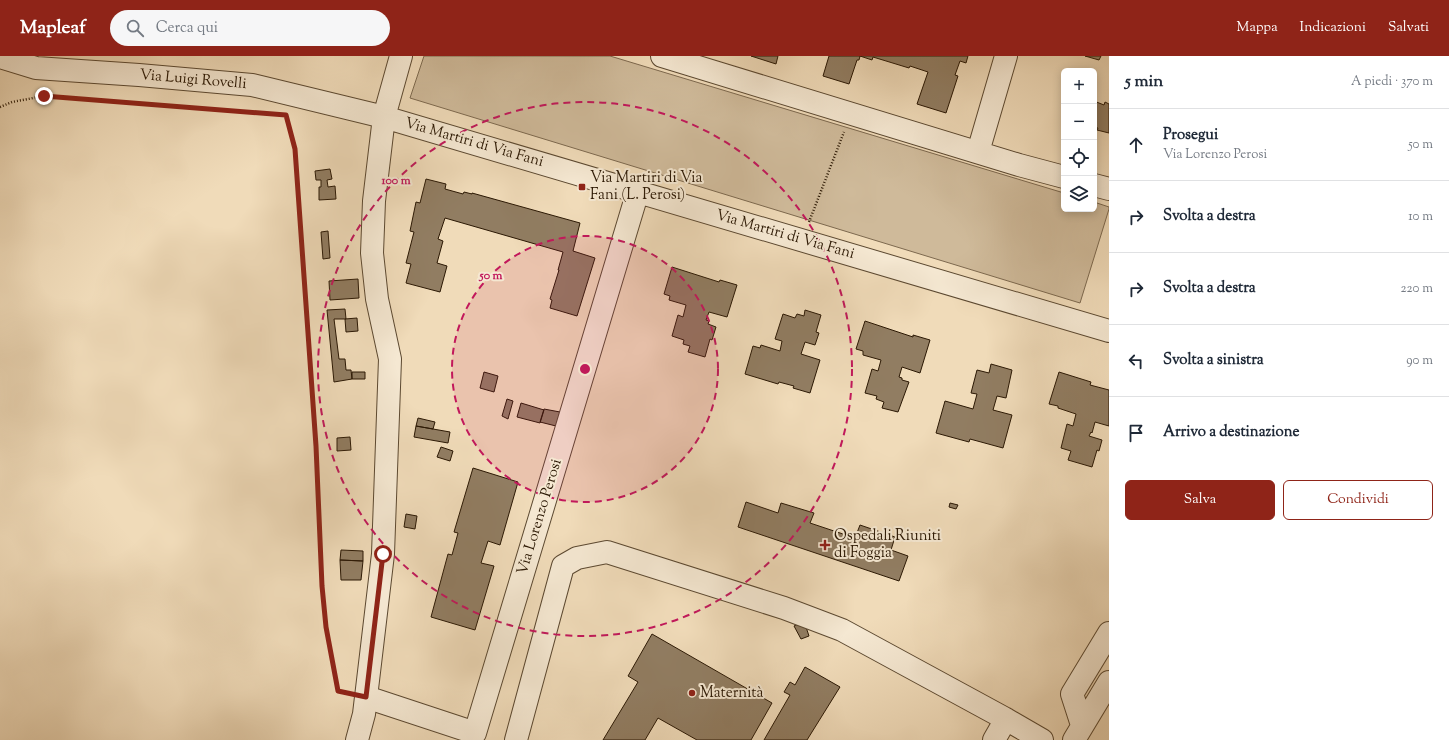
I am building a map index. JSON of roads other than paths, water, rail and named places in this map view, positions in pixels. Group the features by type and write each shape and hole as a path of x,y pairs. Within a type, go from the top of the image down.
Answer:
{"street":[{"name":"Via Martiri di Via Fani","path":"401,56 384,117 1109,331"},
{"path":"662,56 850,114 1061,176"},
{"path":"978,152 1006,56"},
{"name":"Via Luigi Rovelli","path":"6,64 36,68 252,85 384,117"},
{"path":"357,740 364,714 383,554 390,359 377,299 372,253 374,200 384,117"},
{"path":"1097,186 1109,189"},
{"name":"Via Lorenzo Perosi","path":"366,697 475,733 638,191"},
{"path":"516,740 563,566 577,558 607,552 784,608 842,630 1042,740"},
{"path":"1078,733 1072,694 1109,633"},
{"path":"1078,733 1109,682"},
{"path":"994,740 1006,719"}],"place":[{"name":"Via Martiri di Via Fani (L. Perosi)","path":"582,187"},
{"name":"Ospedali Riuniti di Foggia","path":"825,545"},
{"name":"Maternità","path":"692,693"}]}
